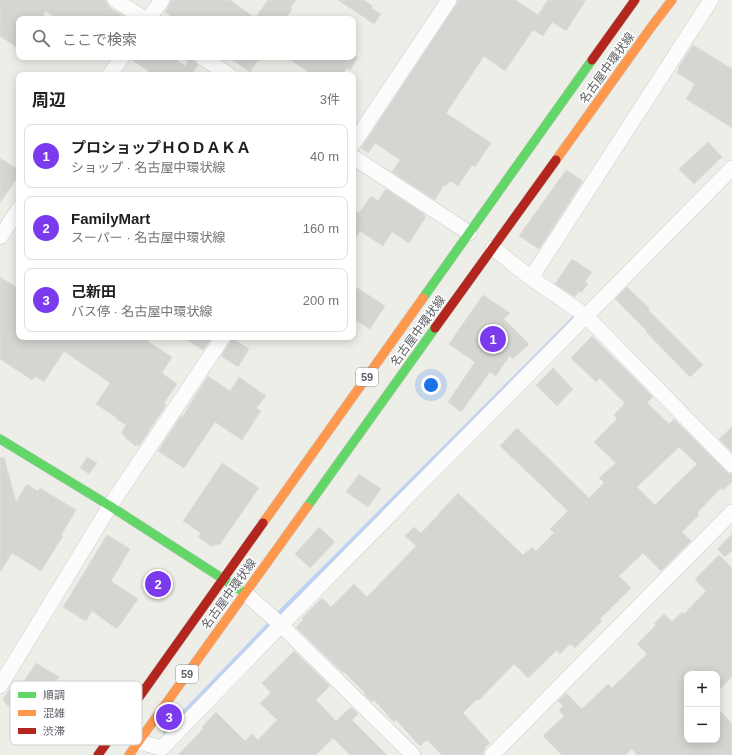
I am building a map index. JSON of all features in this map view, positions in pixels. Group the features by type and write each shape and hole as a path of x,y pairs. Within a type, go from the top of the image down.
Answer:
{"main road":[{"name":"名古屋中環状線","path":"142,694 635,0"},
{"name":"名古屋中環状線","path":"142,736 672,0"},
{"path":"0,438 110,506 245,593"},
{"name":"名古屋中環状線","path":"98,755 105,745"},
{"name":"名古屋中環状線","path":"129,755 136,745"}],"street":[{"path":"115,0 142,16"},
{"path":"149,16 162,0"},
{"path":"356,140 449,0"},
{"path":"531,278 711,0"},
{"path":"112,72 120,60"},
{"path":"206,60 224,72"},
{"path":"356,159 469,233"},
{"path":"142,743 162,748 276,621 581,312 732,168"},
{"path":"0,237 16,213"},
{"path":"493,248 531,278 581,312 732,465"},
{"path":"0,686 110,506 221,340"},
{"path":"492,755 732,512"},
{"path":"245,593 276,621 413,755"}],"building":[{"path":"0,0 105,0 110,8 123,16 54,16 46,11 43,16 16,16 16,47 0,36"},
{"path":"171,0 230,0 252,16 171,16 165,12"},
{"path":"268,0 296,0 290,8 292,9 287,16 256,16"},
{"path":"338,0 364,0 373,6 371,8 381,14 374,24"},
{"path":"458,0 515,0 538,15 548,0 586,0 566,31 552,22 543,36 533,30 505,71 484,56 446,113 491,143 475,167 472,165 458,186 450,181 446,186 444,185 435,200 392,172 400,160 375,143 368,153 361,148"},
{"path":"693,45 732,69 732,128 686,99 695,84 677,73 678,68"},
{"path":"356,57 358,57 350,70 347,68 344,72 308,72 290,60 356,60"},
{"path":"132,60 176,60 185,66 189,60 192,60 198,65 193,72 150,72"},
{"path":"232,60 258,60 250,72"},
{"path":"708,142 722,157 694,184 679,169"},
{"path":"0,158 16,168 16,179 0,203"},
{"path":"566,170 583,181 539,249 519,236"},
{"path":"386,189 425,215 424,216 426,217 409,243 392,232 383,246 360,231 356,237 356,211 359,213 371,196 378,201"},
{"path":"572,259 592,272 585,282 588,284 581,293 579,291 575,297 555,284"},
{"path":"0,277 16,287 16,340 148,340 147,341 172,357 162,373 177,384 164,403 166,405 139,446 137,444 136,446 121,433 126,425 96,404 110,383 64,351 44,382 35,376 32,380 0,359"},
{"path":"356,287 385,306 370,329 356,321"},
{"path":"627,287 703,365 690,377 615,299"},
{"path":"483,295 510,313 504,319 529,344 513,359 509,356 496,376 490,372 461,412 448,402 475,362 449,344"},
{"path":"592,336 653,397 647,403 669,424 674,419 729,474 732,474 732,482 723,490 721,488 697,513 699,515 682,532 691,541 661,571 643,553 619,576 631,588 600,619 602,621 575,648 570,644 560,654 557,650 528,678 514,664 479,700 477,699 463,713 490,743 485,747 486,748 483,755 442,755 427,740 420,746 396,720 394,722 374,700 372,702 344,672 343,673 296,627 303,620 302,618 322,598 331,607 354,584 367,597 416,546 405,536 414,527 421,533 458,493 523,555 532,547 536,551 554,533 550,529 568,511 500,446 517,428 589,498 604,483 599,478 616,463 594,442 617,419 614,415 625,403 600,378 596,382 571,358","holes":["679,447 697,464 655,505 637,487"]},
{"path":"188,340 210,340 203,350"},
{"path":"231,340 235,340 249,349 238,367 221,356"},
{"path":"553,368 573,389 557,406 536,385"},
{"path":"208,376 230,391 239,377 266,396 256,408 261,411 242,440 215,422 184,468 158,451"},
{"path":"732,427 732,452 719,439"},
{"path":"4,457 16,502 27,484 38,491 40,488 76,510 61,535 63,536 41,571 12,553 0,572 0,458"},
{"path":"87,457 97,463 89,474 80,468"},
{"path":"222,463 259,488 220,544 211,546 198,537 201,533 183,521"},
{"path":"359,474 381,489 368,507 346,492"},
{"path":"319,527 335,542 310,568 295,554"},
{"path":"732,534 732,550 725,557 717,549"},
{"path":"107,535 130,549 111,581 138,599 117,629 92,611 86,621 63,607"},
{"path":"719,555 732,568 732,677 720,689 720,671 684,671 684,743 720,743 720,711 732,723 732,755 637,755 632,749 625,755 562,755 543,736 564,716 559,710 563,706 558,701 566,693 582,709 608,684 612,688 647,654 637,644 656,625 654,624 664,614 672,622 682,612 684,614 706,591 695,579"},
{"path":"294,651 330,686 316,700 336,721 351,707 358,714 352,720 387,755 350,755 333,738 316,755 178,755 204,728 202,727 216,712 245,741 252,734 258,740 277,720 260,703 271,693 262,683"},
{"path":"36,663 59,677 57,681 24,681"},
{"path":"10,689 10,707 3,699"}],"waterway":[{"path":"276,616 575,317"},
{"path":"165,732 272,621"}],"traffic: fast":[{"path":"423,298 592,60"},
{"path":"307,507 435,328"},
{"path":"0,439 110,506 245,593"}],"traffic: slow":[{"path":"556,160 672,0"},
{"path":"263,523 423,298"},
{"path":"142,737 307,507"},
{"path":"129,755 136,745"}],"traffic: jam":[{"path":"592,60 635,0"},
{"path":"435,328 556,160"},
{"path":"142,693 263,523"},
{"path":"98,755 105,745"}],"place":[{"name":"プロショップＨＯＤＡＫＡ","path":"493,339"},
{"name":"FamilyMart","path":"158,584"},
{"name":"己新田","path":"169,717"}]}
